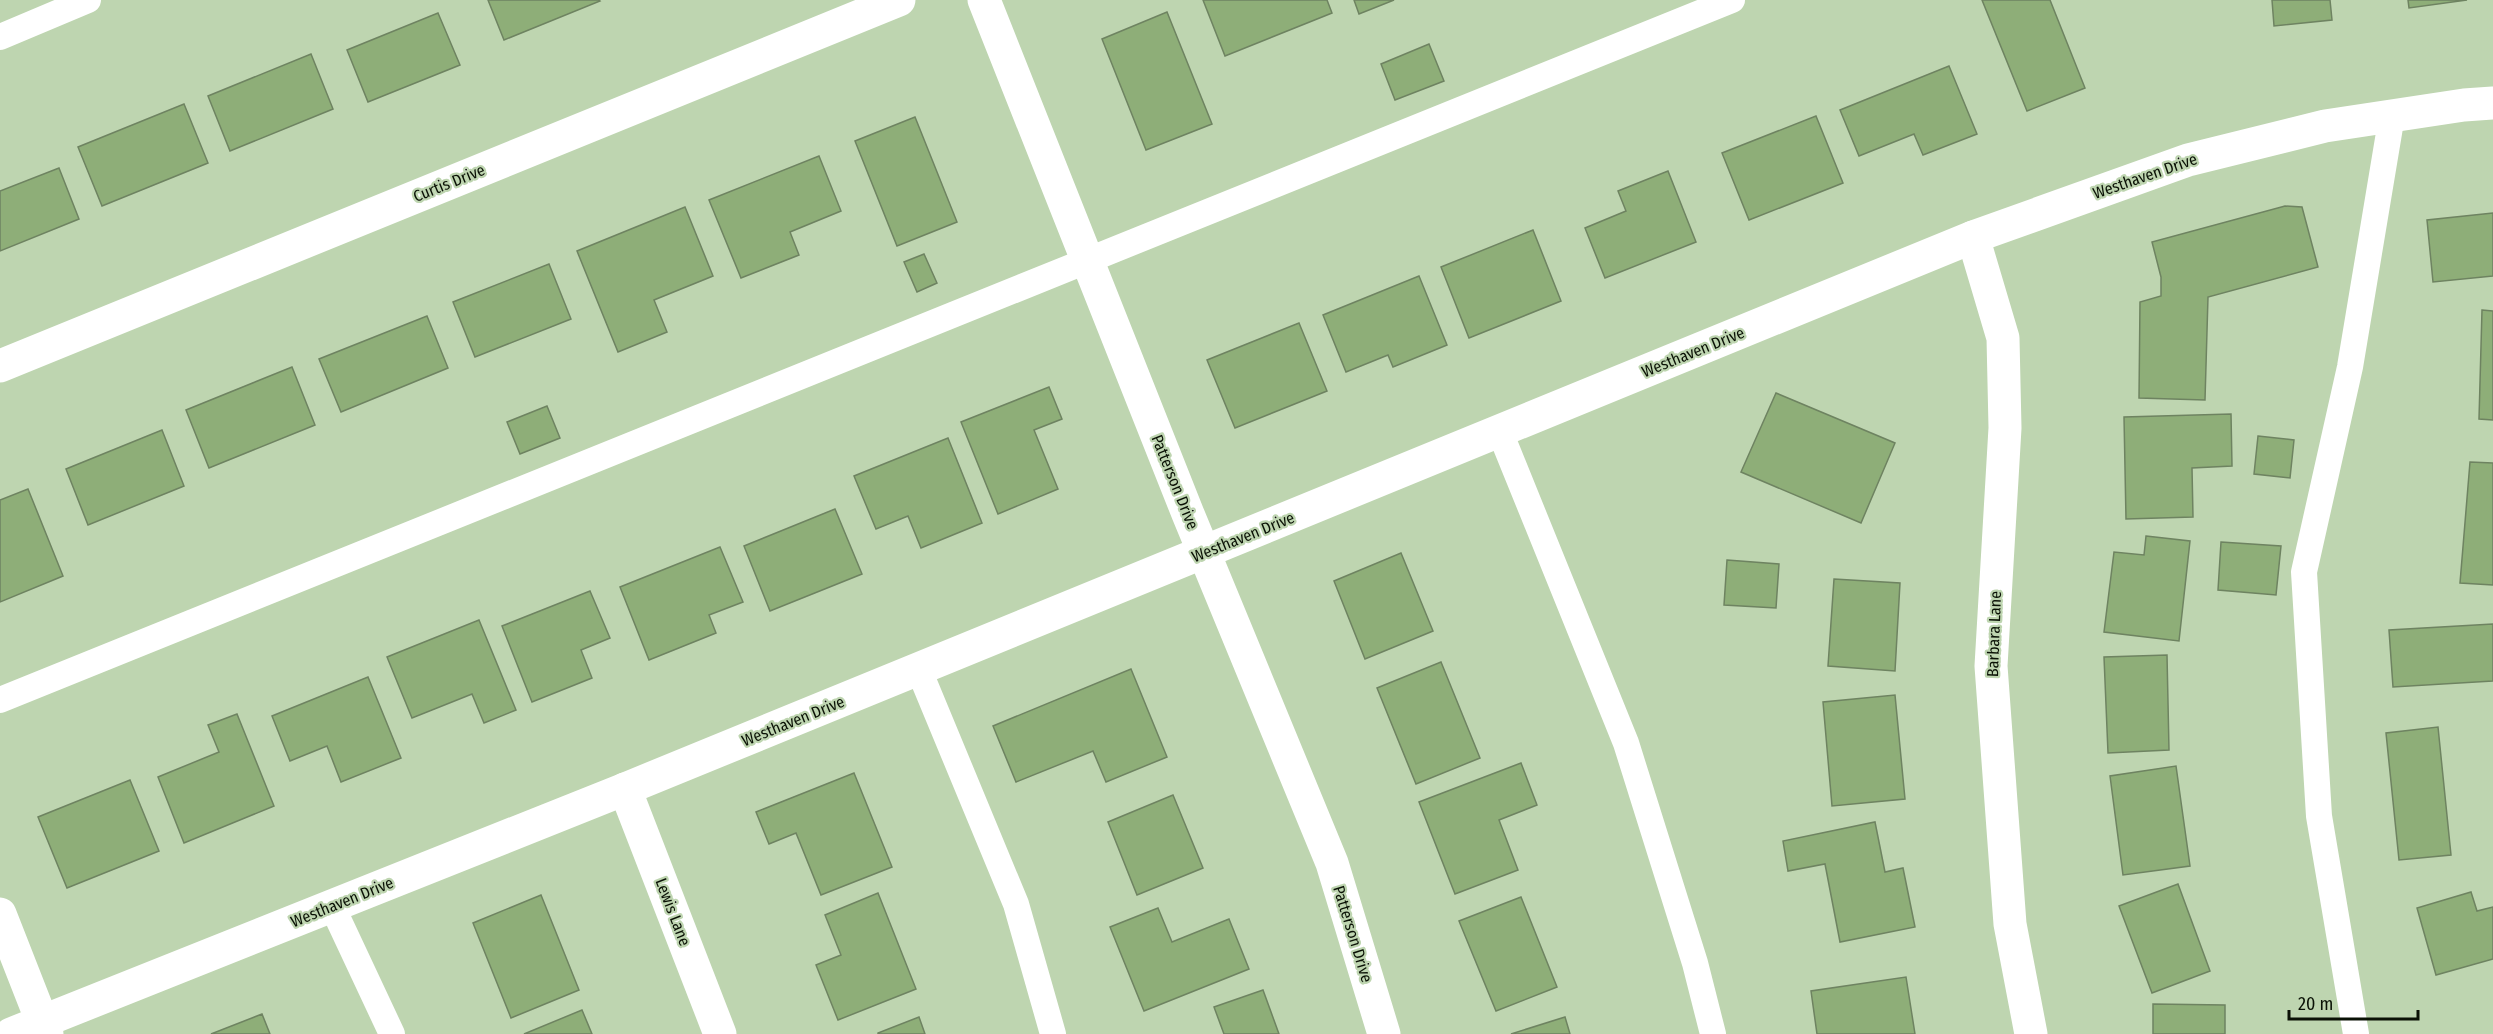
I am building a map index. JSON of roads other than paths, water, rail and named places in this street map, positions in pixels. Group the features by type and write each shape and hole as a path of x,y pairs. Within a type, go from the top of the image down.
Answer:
{"street":[{"name":"Curtis Drive","path":"0,366 899,0"},
{"name":"Patterson Drive","path":"984,0 1204,553 1332,863 1384,1034"},
{"name":"Westhaven Drive","path":"11,1034 44,1028 332,906 919,670 1972,237 2188,160 2325,126 2392,115 2493,103"},
{"name":"Barbara Lane","path":"1972,237 2003,338 2005,428 1991,666 2010,924 2031,1034"},
{"name":"Lewis Lane","path":"625,789 720,1034"},
{"path":"0,914 44,1028"}],"lane":[{"path":"0,37 88,0"},
{"path":"0,700 1732,0"},
{"path":"2356,1034 2319,816 2304,572 2350,367 2392,115"},
{"path":"1500,432 1626,743 1695,963 1713,1034"},
{"path":"919,670 1016,904 1053,1034"},
{"path":"332,906 392,1034"}]}
